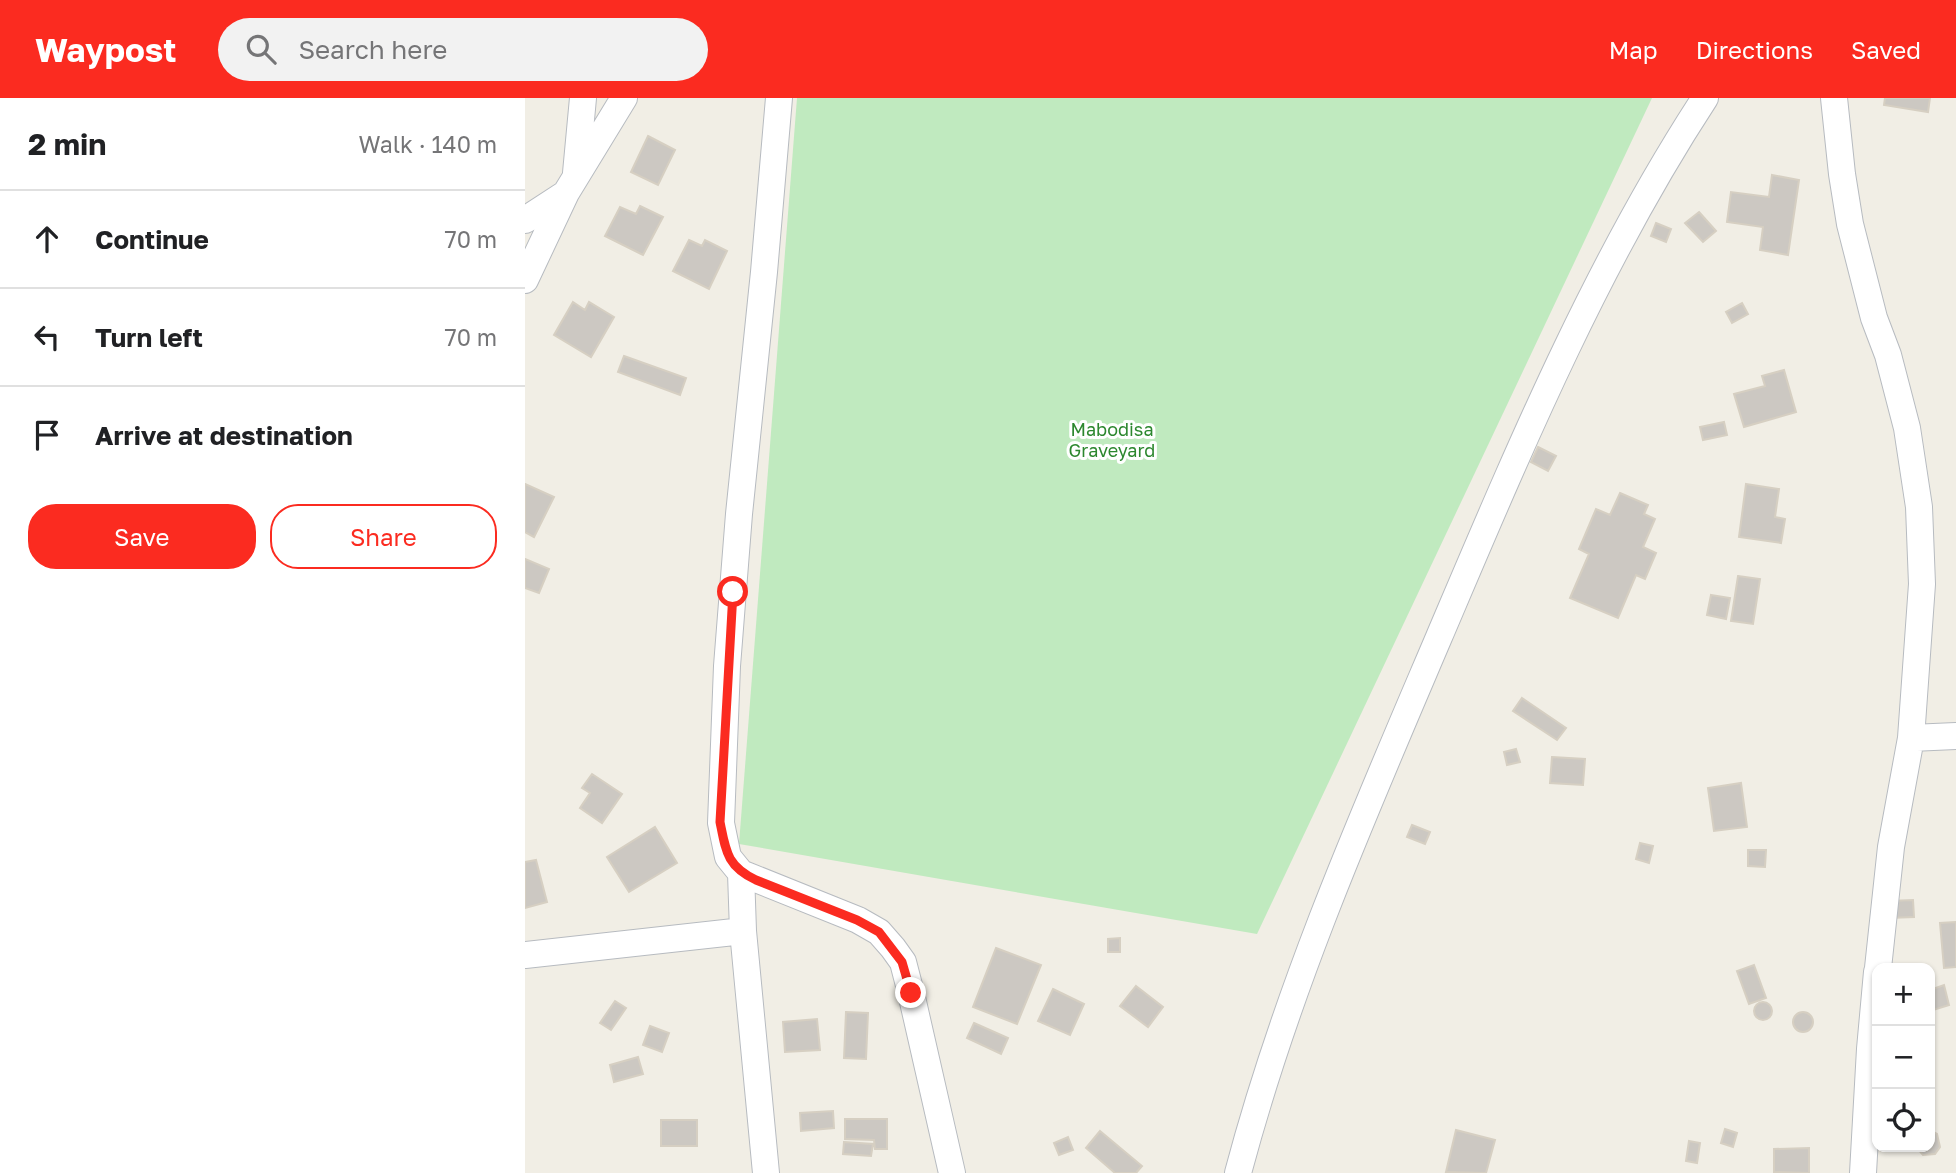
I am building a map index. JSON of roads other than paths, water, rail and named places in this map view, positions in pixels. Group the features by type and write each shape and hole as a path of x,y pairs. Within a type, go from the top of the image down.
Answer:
{"street":[{"path":"525,220 571,186 583,98"},
{"path":"525,280 571,186 624,98"},
{"path":"779,98 739,514 727,666 720,822 728,857 741,873 857,920 879,932 893,948 902,962 911,993 952,1173"},
{"path":"1238,1173 1262,1090 1305,961 1346,855 1502,489 1584,313 1642,202 1705,98"},
{"path":"1834,98 1850,224 1874,318 1888,355 1907,428 1919,507 1922,584 1911,738 1891,846 1878,963"},
{"path":"1911,738 1956,736"},
{"path":"741,873 743,931 766,1173"},
{"path":"525,956 743,931"},
{"path":"1863,1173 1872,1026"}],"park label":[{"name":"Mabodisa Graveyard","path":"1112,440"}]}
